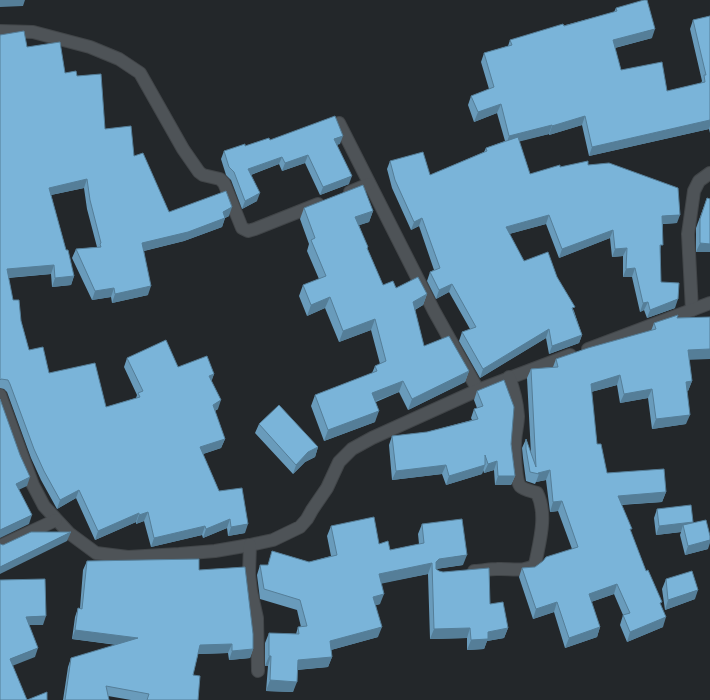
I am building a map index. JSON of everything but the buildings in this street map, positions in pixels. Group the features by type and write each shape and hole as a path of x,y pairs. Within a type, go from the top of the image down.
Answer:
{"street":[{"path":"0,31 33,32 90,47 119,59 140,73 183,149 199,172 203,175 220,179 224,184 242,228 248,231 255,229 327,201"},
{"path":"339,123 434,311 478,390"},
{"path":"692,310 688,234 694,192 699,181 710,173"},
{"path":"341,195 369,184"},
{"path":"0,395 24,461 44,506 69,534 96,553 128,557 215,551 273,540 300,527 307,520 327,488 339,462 352,449 372,438 509,377 710,303"},
{"path":"461,573 497,569 525,570 530,569 535,565 542,515 540,500 536,493 519,485 516,477 515,443 518,416 515,394 509,377"},
{"path":"0,546 56,520"},
{"path":"250,545 249,574 257,618 258,671"}]}
